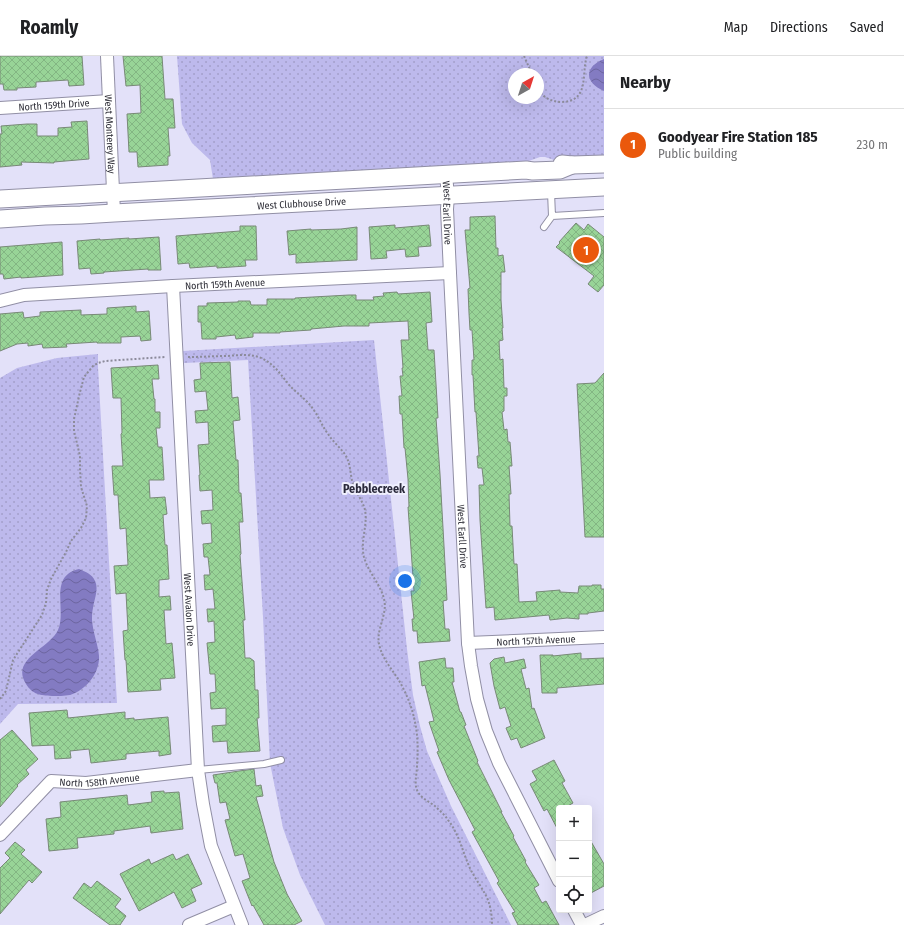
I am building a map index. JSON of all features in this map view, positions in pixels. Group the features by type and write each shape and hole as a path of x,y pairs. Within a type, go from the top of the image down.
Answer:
{"street":[{"name":"West Monterey Way","path":"107,56 114,213"},
{"name":"North 159th Drive","path":"0,108 109,101"},
{"name":"West Clubhouse Drive","path":"0,199 526,170 534,164 559,163 572,166 604,164"},
{"name":"West Earll Drive","path":"446,174 468,643 471,666 477,699 486,731 499,764 557,877"},
{"name":"West Clubhouse Drive","path":"0,219 604,187"},
{"name":"North 159th Avenue","path":"0,301 24,295 173,286 450,273"},
{"name":"West Avalon Drive","path":"173,286 198,770 211,846 242,925"},
{"name":"North 157th Avenue","path":"468,643 604,637"},
{"name":"North 158th Avenue","path":"0,834 51,781 86,783 198,770"},
{"path":"188,925 234,906"},
{"path":"576,913 582,925"},
{"path":"585,925 604,916"}],"lane":[{"path":"544,227 552,216 551,190"},
{"path":"552,216 604,213"},
{"path":"198,770 264,764 281,760"}],"path":[{"path":"524,56 529,68"},
{"path":"544,96 553,101 566,102 578,96 583,88 584,67 587,56"},
{"path":"0,699 6,691 13,660 42,615 46,603 47,590 51,579 71,541 81,528 86,518 87,506 81,487 80,456 74,431 76,407 84,377 93,366 105,361 247,355 259,357 276,369 291,388 310,405 328,435 343,451 349,463 352,484 365,510 363,551 368,567 384,598 384,611 378,636 381,650 406,694 415,724 418,744 416,778 417,790 419,794 444,814 455,830 468,864 488,901 492,916 492,925"}],"shaded area":[{"path":"177,56 604,56 604,159 557,161 540,157 526,162 213,179 210,160 192,143 182,124"},
{"path":"374,340 407,649 413,695 420,726 427,751 451,806 511,925 325,925 300,875 283,828 270,763 248,360 184,363 183,351"},
{"path":"98,354 117,703 18,704 0,724 0,378 17,368 57,358"}],"water":[{"path":"604,59 604,91 593,83 589,75 593,66 597,62"},
{"path":"79,569 90,575 96,584 92,620 99,656 97,669 91,680 76,693 59,696 40,695 31,690 26,684 22,675 23,668 27,661 53,637 58,630 61,613 61,586 64,579 70,573"}],"building":[{"path":"0,56 82,56 84,85 69,86 68,80 36,82 36,87 17,88 17,90 4,90 3,84 0,84"},
{"path":"123,56 162,56 165,99 173,99 175,128 168,128 170,156 168,156 168,165 138,167 137,152 129,152 127,114 141,113 140,85 126,86"},
{"path":"87,121 89,159 54,163 21,162 22,165 0,167 1,126 37,124 37,136 58,136 58,128 72,127 71,122"},
{"path":"495,216 496,248 498,248 498,256 503,255 505,272 501,272 503,340 499,341 500,360 503,359 504,388 507,388 507,396 504,396 504,411 502,412 504,430 507,429 508,442 510,442 512,466 509,466 511,494 509,494 510,526 512,526 514,564 517,564 519,602 537,601 536,592 560,590 560,592 578,593 579,586 601,585 601,589 604,589 604,611 579,614 579,619 567,618 550,620 549,615 495,620 494,607 486,608 479,485 484,485 482,468 478,468 477,456 479,456 472,375 472,360 474,360 472,330 470,330 468,289 470,288 465,230 470,230 470,217"},
{"path":"576,223 584,230 588,224 604,237 604,285 598,292 588,284 594,276 556,247"},
{"path":"395,225 395,228 429,225 431,246 418,247 419,256 406,257 405,249 386,251 387,258 371,259 369,227"},
{"path":"240,226 256,226 257,260 245,260 246,266 217,268 217,266 190,268 189,263 178,264 176,236 240,231"},
{"path":"357,227 357,260 296,263 296,254 289,255 287,231"},
{"path":"159,237 161,270 148,269 91,274 90,268 79,269 77,241"},
{"path":"62,242 63,275 4,279 3,274 0,274 0,247"},
{"path":"397,292 398,294 430,292 432,322 426,323 428,350 434,350 438,418 436,418 447,600 443,601 445,629 449,629 450,641 418,643 417,631 413,631 412,619 414,619 411,591 414,591 408,507 408,479 399,396 402,396 400,376 403,376 401,340 409,340 408,321 369,323 369,326 344,326 280,333 253,333 253,337 236,339 235,335 216,337 216,339 202,339 201,322 198,322 198,306 207,306 207,303 250,301 251,305 267,305 267,299 295,299 349,295 356,295 356,300 374,300 373,297 384,296 383,293"},
{"path":"136,306 136,312 149,311 151,340 141,341 140,336 121,337 121,343 97,342 66,344 67,347 43,348 42,344 28,346 28,343 17,344 0,351 0,314 23,312 24,318 40,316 40,312 81,310 81,315 107,314 107,308"},
{"path":"230,362 232,398 238,397 240,420 233,421 243,522 239,522 245,620 243,620 245,658 250,658 254,661 255,690 258,690 259,718 257,718 260,751 228,753 227,741 213,742 212,726 226,725 226,708 211,709 210,693 216,692 215,674 210,674 207,643 215,642 214,621 208,622 207,609 215,609 213,589 205,590 204,575 210,575 208,557 204,557 203,544 212,543 211,523 202,524 201,511 213,510 212,490 200,491 198,445 209,444 208,422 196,423 195,411 208,410 206,391 195,392 194,380 201,379 200,363"},
{"path":"158,365 159,379 152,379 155,412 160,412 160,428 156,428 158,447 162,447 164,480 149,480 150,498 165,497 167,514 163,515 169,579 159,580 159,597 170,596 171,610 164,610 166,644 172,643 175,678 160,679 161,690 128,692 123,631 128,630 126,593 116,594 114,566 128,565 126,528 120,529 118,495 114,495 112,466 123,466 121,398 113,398 111,368"},
{"path":"604,373 604,537 585,537 577,384 595,383"},
{"path":"581,653 581,659 604,658 604,684 557,688 557,693 542,693 540,655 553,656"},
{"path":"504,657 505,663 524,659 526,668 521,669 526,689 529,688 532,709 534,708 545,738 521,748 517,738 511,740 506,728 511,726 505,707 500,709 494,686 490,663 494,659"},
{"path":"445,658 446,668 453,668 454,682 452,682 460,712 466,725 464,726 478,761 477,762 526,861 525,862 539,885 534,888 542,903 546,901 559,925 518,925 512,913 515,912 497,883 499,881 472,832 475,830 449,780 437,752 439,751 429,722 434,721 425,685 422,686 419,662"},
{"path":"67,710 68,718 125,712 125,719 134,718 134,720 168,717 171,754 159,756 159,751 126,754 126,759 91,763 89,749 70,751 71,758 55,759 54,745 32,746 29,713"},
{"path":"12,730 38,759 26,770 29,774 17,785 18,786 0,807 0,740"},
{"path":"554,760 565,781 562,783 573,803 569,805 556,805 556,826 547,809 544,811 530,784 537,780 532,771"},
{"path":"254,769 256,786 261,785 263,796 256,797 274,862 287,894 302,921 294,925 264,925 253,905 252,906 242,881 250,878 243,854 235,856 225,820 230,819 226,802 220,803 217,783 215,783 213,775"},
{"path":"164,791 164,793 179,792 183,829 151,833 150,826 114,831 114,834 77,838 78,848 49,851 46,819 61,817 60,802 127,795 128,805 152,802 151,792"},
{"path":"15,842 25,850 21,854 42,872 32,883 29,880 0,914 0,868 10,858 5,853"},
{"path":"592,843 604,864 604,886 592,892"},
{"path":"173,854 176,860 188,854 202,884 191,889 196,901 182,908 174,892 139,911 120,874 149,859 151,864"},
{"path":"97,881 121,899 115,907 126,916 120,925 110,925 73,898 84,883 91,888"}],"place":[{"name":"Goodyear Fire Station 185","path":"586,250"}],"district":[{"name":"Pebblecreek","path":"374,489"}]}
